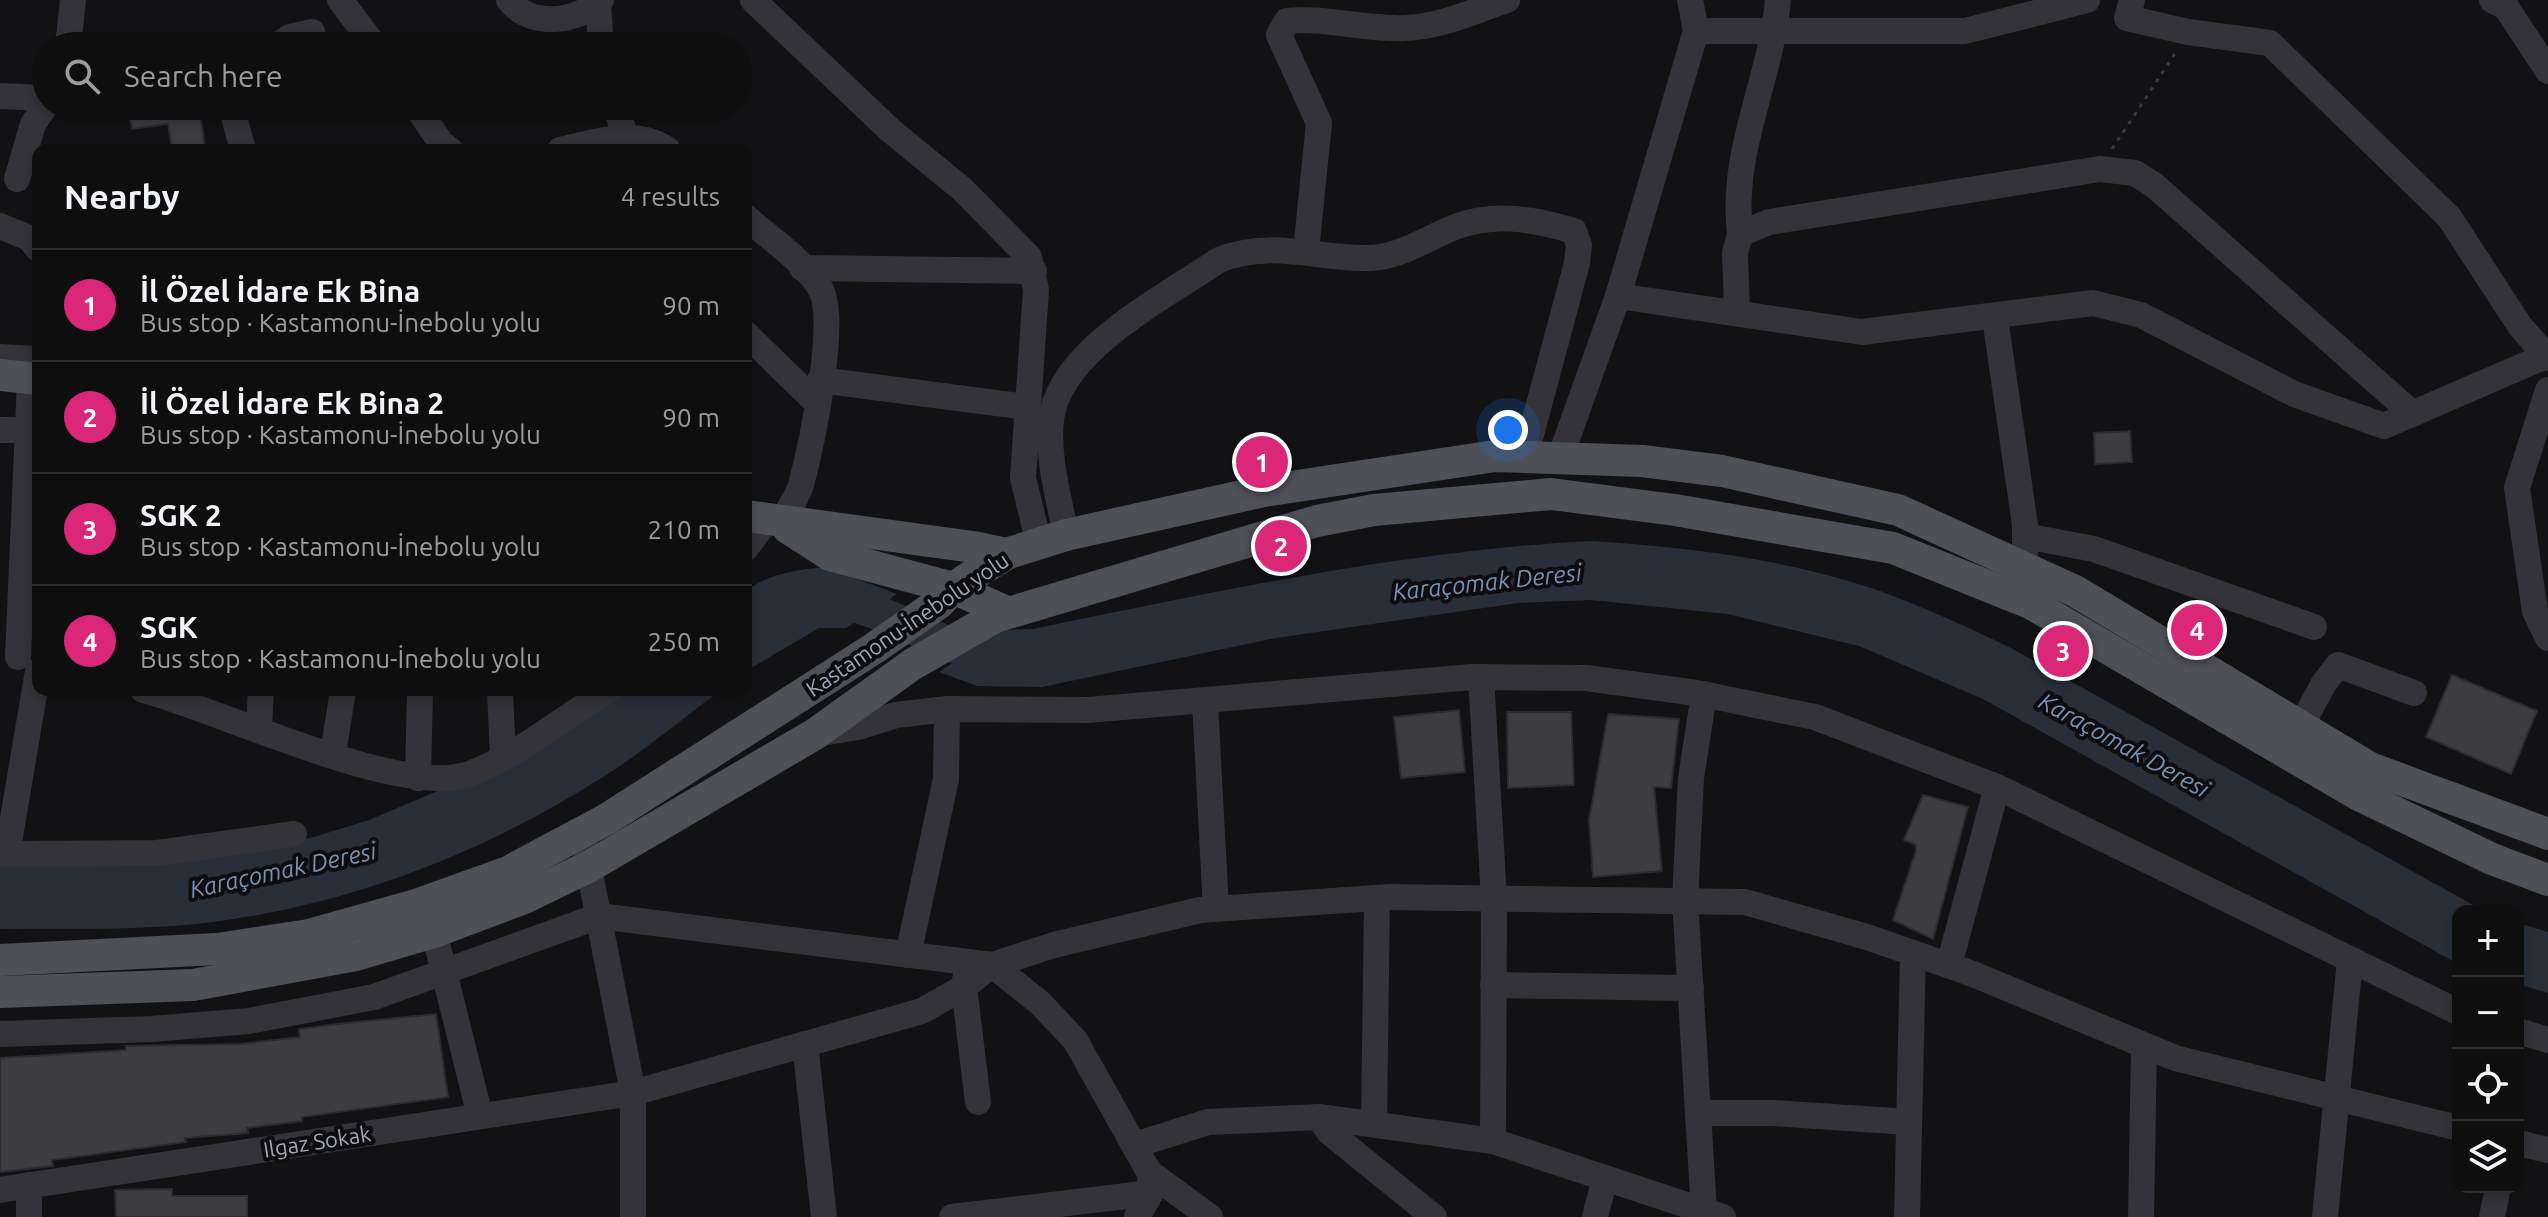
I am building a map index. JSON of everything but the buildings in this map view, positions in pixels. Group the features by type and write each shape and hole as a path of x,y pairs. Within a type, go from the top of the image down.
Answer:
{"main road":[{"name":"Kastamonu-İnebolu yolu","path":"0,960 217,949 309,935 457,891 508,872 581,833 873,649 1006,554 1177,509 1264,491 1480,458 1560,458 1669,464 1818,490 1898,510 2075,591 2370,768 2548,834"},
{"path":"0,992 193,985 356,955 434,932 524,898 590,866 815,734 913,664 994,618 1094,585 1317,521 1374,510 1551,494 1784,527 1893,548 2032,604 2357,794 2492,859 2548,880"},
{"path":"1177,509 1189,557"},
{"path":"765,520 1006,554"},
{"path":"765,520 830,555 946,596 994,618"},
{"path":"1062,538 1093,543 1098,554 1098,573 1094,585"}],"street":[{"path":"70,32 73,0"},
{"path":"340,0 364,32"},
{"path":"509,0 517,11 534,20 579,13 599,2 600,32"},
{"path":"753,0 890,130 962,189 1021,246 1034,271 1035,327 1026,407 1023,478 1062,538"},
{"path":"1306,251 1319,123 1279,35 1287,21 1313,19 1402,29 1427,27 1507,0"},
{"path":"1560,458 1618,296 1696,31 1690,0"},
{"path":"1737,312 1735,253 1740,234 1742,151 1775,30 1778,0"},
{"path":"1618,296 1862,332 1995,318 2093,303 2141,315 2294,394 2384,426 2548,356 2520,326 2449,217 2270,43 2188,32 2129,9 2084,1 1965,31 1696,31"},
{"path":"2507,2 2548,71"},
{"path":"0,96 32,97"},
{"path":"18,179 36,120"},
{"path":"235,120 241,144"},
{"path":"427,120 445,144"},
{"path":"620,120 626,137"},
{"path":"590,144 626,137 644,137 657,144"},
{"path":"1740,234 1769,222 2100,169 2135,173 2155,186 2413,414"},
{"path":"1062,538 1050,444 1056,395 1068,376 1095,346 1219,260 1237,253 1281,248 1369,258 1397,253 1456,227 1493,216 1574,231 1579,245 1577,263 1525,457"},
{"path":"752,222 802,268 820,289 827,307 828,335 800,488 765,520 752,539"},
{"path":"0,226 32,242"},
{"path":"802,268 1034,271"},
{"path":"1995,318 2025,536 2025,569"},
{"path":"752,339 818,391 1026,407"},
{"path":"0,357 27,370 31,511 23,661 4,854 157,853 294,834"},
{"path":"2548,390 2517,488 2535,611 2548,638"},
{"path":"0,430 27,430"},
{"path":"2025,536 2094,549 2314,627"},
{"path":"2301,726 2324,683 2338,665 2414,693"},
{"path":"815,734 858,727 896,715 947,709 1088,710 1205,703 1481,677 1586,678 1704,694 1815,717 1997,787 2452,1009"},
{"path":"1481,677 1494,898 1493,1141"},
{"path":"1135,1145 1208,1122 1319,1117 1493,1141 1713,1214 1698,1113 1685,900 1691,778 1704,694"},
{"path":"181,696 259,729 375,769 418,778 466,775 503,758 577,699"},
{"path":"259,729 261,696"},
{"path":"333,754 342,696"},
{"path":"418,778 420,696"},
{"path":"500,696 503,758"},
{"path":"1205,703 1216,909"},
{"path":"908,955 946,779 947,709"},
{"path":"1949,965 1997,787"},
{"path":"581,833 633,1093 633,1217"},
{"path":"1374,1124 1377,898"},
{"path":"974,972 1112,930 1216,909 1377,898 1745,902 1776,909 1949,965 2144,1047 2452,1126"},
{"path":"0,1034 152,1029 249,1021 374,997 599,916 908,955 974,972 1039,1002 1075,1040 1135,1145 1150,1183 1210,1217"},
{"path":"434,932 480,1116"},
{"path":"1907,1217 1913,953"},
{"path":"2325,1217 2350,960"},
{"path":"974,972 978,1102"},
{"name":"Ilgaz Sokak","path":"0,1190 633,1093 922,1011 974,972"},
{"path":"1493,985 1691,988"},
{"path":"2524,1033 2548,1040"},
{"path":"805,1044 824,1217"},
{"path":"2141,1217 2144,1047"},
{"path":"1698,1113 1772,1113 1909,1122"},
{"path":"1319,1117 1329,1132 1434,1217"},
{"path":"2524,1144 2548,1150"},
{"path":"1595,1217 1605,1178"},
{"path":"952,1217 1041,1212 1150,1183"},
{"path":"1137,1217 1150,1183"},
{"path":"29,1185 29,1217"},
{"path":"2492,1217 2497,1193"}],"path":[{"path":"2100,169 2188,32"}],"water":[{"path":"1591,541 1737,556 1845,580 1880,591 1961,625 2009,647 2473,905 2452,905 2452,961 1983,699 1859,646 1728,614 1591,600 1518,603 1276,638 1042,687 977,686 939,672 1003,630 1033,629 1310,574 1520,546"},
{"path":"825,567 897,594 846,628 819,628 752,667 752,587 774,576"},
{"path":"603,696 713,696 633,757 558,804 464,851 366,888 265,914 187,925 0,929 0,865 258,850 369,820 473,776"},
{"path":"2524,925 2548,932 2548,993 2524,986"}],"waterway":[{"name":"Karaçomak Deresi","path":"752,626 777,609 807,601 837,602 866,609 985,656 1015,660"}],"place":[{"name":"İl Özel İdare Ek Bina","path":"1262,462"},
{"name":"İl Özel İdare Ek Bina 2","path":"1281,546"},
{"name":"SGK","path":"2197,630"},
{"name":"SGK 2","path":"2063,651"}]}
